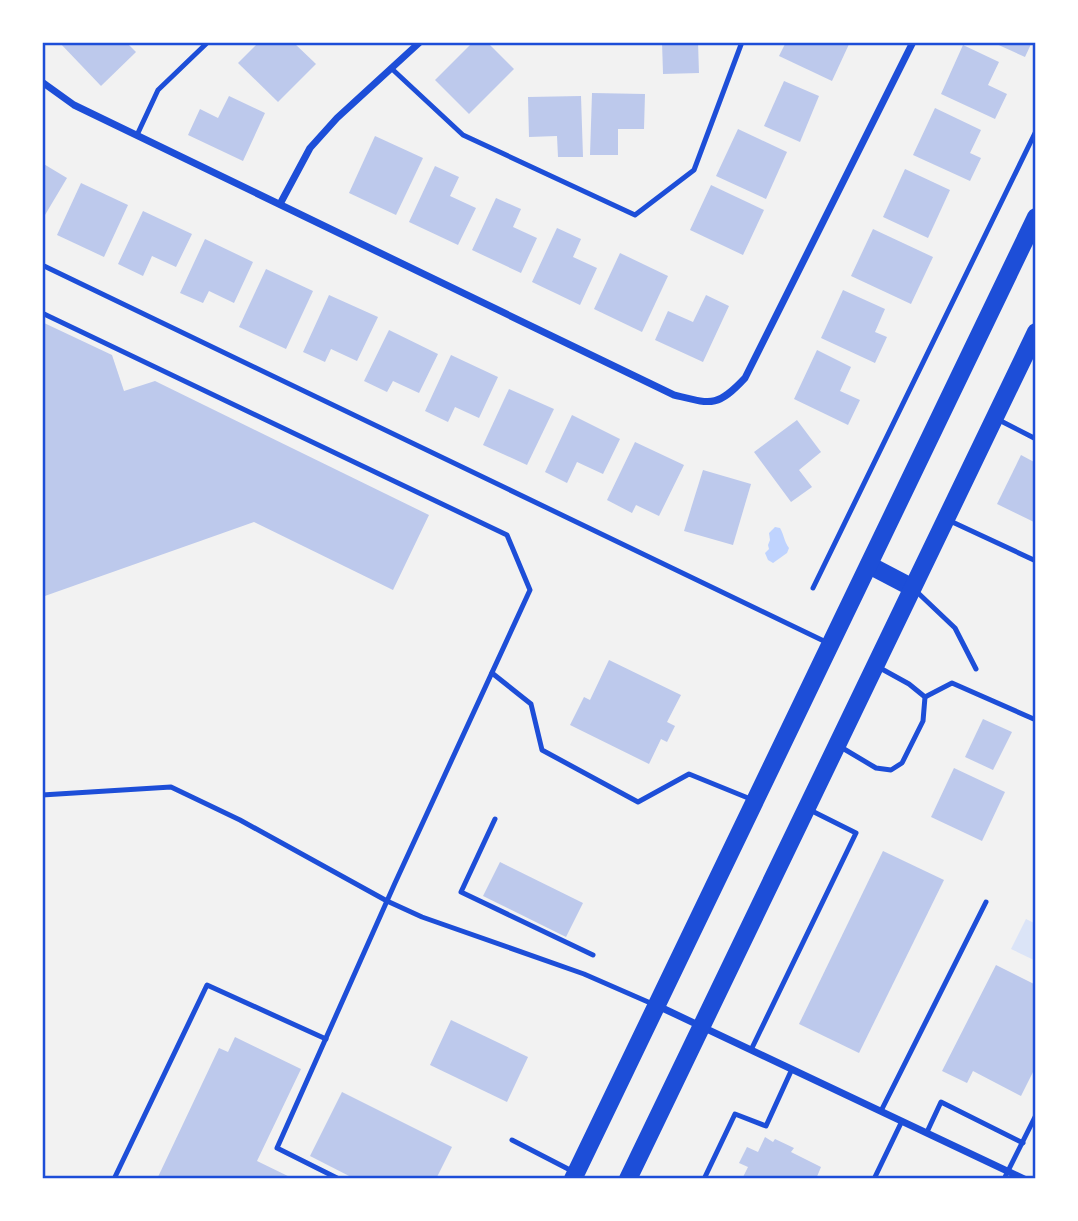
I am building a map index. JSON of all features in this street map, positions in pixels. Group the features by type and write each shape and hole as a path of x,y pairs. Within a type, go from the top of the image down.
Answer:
{"main road":[{"path":"574,1176 1036,217"},
{"path":"628,1179 1036,332"},
{"path":"869,565 911,587"}],"street":[{"path":"280,204 310,148 337,117 420,42"},
{"path":"42,82 74,105 136,135 674,395 704,402 727,398 745,378 913,42"},
{"path":"658,1006 1024,1179"}],"lane":[{"path":"136,135 158,90 208,42"},
{"path":"391,68 463,135 635,215 694,170 743,42"},
{"path":"813,588 1036,131"},
{"path":"42,264 831,645"},
{"path":"42,313 507,535 530,590 277,1148 339,1179"},
{"path":"994,417 1036,439"},
{"path":"945,518 1036,561"},
{"path":"911,587 955,628 976,669"},
{"path":"874,665 909,684 925,697"},
{"path":"492,673 531,704 542,750 638,802 689,774 756,801"},
{"path":"925,697 952,683 1036,720"},
{"path":"836,744 876,768 891,770 902,763 923,720 925,697"},
{"path":"42,795 171,788 240,820 387,901 422,917 584,974 658,1006"},
{"path":"751,1050 856,833 806,808"},
{"path":"495,819 461,892 593,955"},
{"path":"881,1111 986,902"},
{"path":"114,1179 207,985 326,1039"},
{"path":"704,1179 735,1114 766,1126 792,1069"},
{"path":"926,1132 941,1102 1023,1143"},
{"path":"1004,1179 1036,1115"},
{"path":"874,1179 902,1121"},
{"path":"512,1140 574,1176"}],"shaded area":[{"path":"1026,919 1036,924 1036,961 1011,949"}],"water":[{"path":"775,527 780,528 789,548 787,553 773,563 765,553 769,549 769,533"}],"building":[{"path":"59,42 126,42 136,52 101,86"},
{"path":"259,42 293,42 316,64 278,102 238,63"},
{"path":"473,42 487,42 514,69 469,114 435,80"},
{"path":"662,42 698,42 699,73 663,74"},
{"path":"786,42 850,42 832,81 779,56"},
{"path":"992,42 1032,42 1025,57"},
{"path":"963,45 999,62 988,85 1007,94 995,119 941,94"},
{"path":"784,81 819,96 800,142 764,126"},
{"path":"592,93 645,94 644,129 618,129 618,155 590,155"},
{"path":"229,96 265,113 243,161 188,135 200,109 218,118"},
{"path":"581,96 583,157 558,157 557,136 529,137 528,97"},
{"path":"935,108 981,130 970,153 981,158 970,181 913,155"},
{"path":"738,129 787,152 766,199 716,176"},
{"path":"375,136 423,158 396,215 349,193"},
{"path":"42,163 67,178 42,220"},
{"path":"435,166 459,177 450,196 476,208 458,245 409,222"},
{"path":"905,169 950,190 928,238 883,217"},
{"path":"81,183 128,205 104,257 57,235"},
{"path":"711,185 764,210 743,255 690,230"},
{"path":"496,198 521,209 513,227 537,238 521,273 472,250"},
{"path":"143,211 192,234 176,267 152,256 143,276 118,264"},
{"path":"557,228 581,239 573,257 597,268 580,305 532,282"},
{"path":"873,229 933,257 911,304 851,276"},
{"path":"205,239 253,262 234,303 209,291 203,303 180,293"},
{"path":"620,253 668,276 642,332 594,309"},
{"path":"266,269 313,291 286,349 239,327"},
{"path":"843,290 885,309 875,332 887,337 875,363 821,338"},
{"path":"329,295 378,317 357,361 331,349 325,362 303,352"},
{"path":"706,295 729,306 703,362 655,340 668,311 693,322"},
{"path":"42,322 112,355 124,391 155,381 429,515 393,590 254,522 42,597"},
{"path":"389,330 438,354 419,393 393,381 387,392 364,381"},
{"path":"817,350 851,367 840,391 860,400 848,425 794,399"},
{"path":"451,355 498,377 479,418 455,407 448,422 425,411"},
{"path":"509,389 554,409 527,465 483,445"},
{"path":"572,415 620,439 603,474 577,462 567,483 545,472"},
{"path":"797,420 821,452 799,470 812,487 791,502 754,452"},
{"path":"635,442 684,465 659,516 636,505 632,513 607,500"},
{"path":"1021,455 1036,463 1036,523 997,504"},
{"path":"703,470 751,484 733,545 684,531"},
{"path":"609,660 681,695 667,722 675,726 667,742 661,739 649,764 570,725 584,697 590,700"},
{"path":"983,719 1012,732 993,770 965,757"},
{"path":"954,768 1005,792 982,841 931,817"},
{"path":"883,851 944,880 859,1053 799,1024"},
{"path":"500,862 583,903 566,937 483,896"},
{"path":"996,965 1036,985 1036,1066 1021,1096 973,1071 967,1083 942,1071"},
{"path":"451,1020 528,1057 507,1102 430,1065"},
{"path":"235,1037 301,1069 257,1161 294,1179 157,1179 219,1048 228,1052"},
{"path":"342,1092 452,1147 436,1179 355,1179 310,1156"},
{"path":"765,1137 794,1148 791,1152 821,1167 816,1179 742,1179 748,1167 739,1163 747,1147 758,1152"}]}
